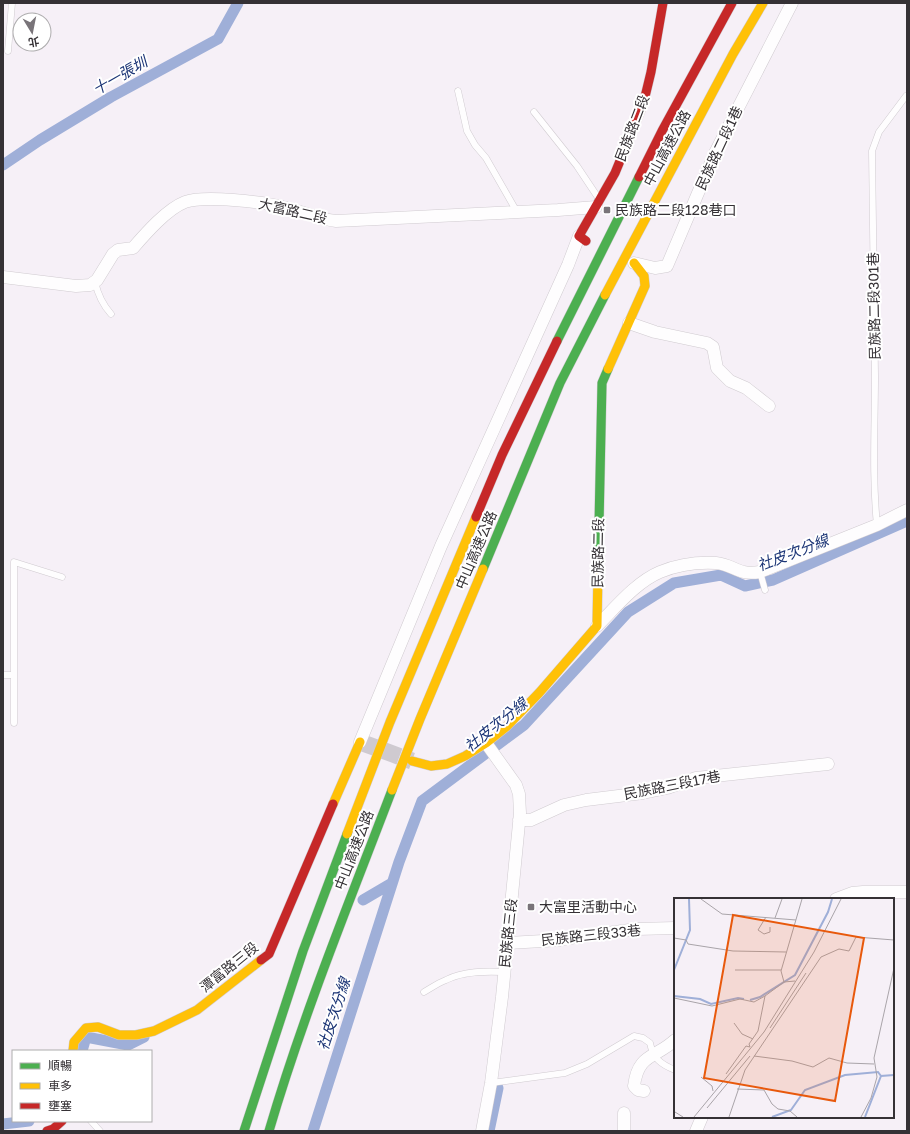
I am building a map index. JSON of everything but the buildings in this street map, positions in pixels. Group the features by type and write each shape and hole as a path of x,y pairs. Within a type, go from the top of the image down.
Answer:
{"main road":[{"name":"民族路二段","path":"583,239 598,204 615,173 643,105 651,72 663,3"},
{"name":"中山高速公路","path":"244,1131 305,944 390,722 502,455 590,273 662,131 732,3"},
{"name":"中山高速公路","path":"269,1131 280,1094 321,976 369,849 420,720 560,384 625,257 729,61 763,3"},
{"path":"634,263 644,276 645,286"},
{"name":"民族路二段","path":"597,626 602,383 645,286"},
{"path":"412,761 431,766 447,764 465,756 490,748 506,727 597,626"},
{"name":"潭富路三段","path":"73,1050 74,1042 86,1028 98,1027 119,1035 136,1035 154,1030 176,1021 197,1010 269,954 360,742"},
{"path":"48,1131 53,1129 61,1122"}],"street":[{"name":"民族路二段1巷","path":"655,268 667,266 715,153 792,3"},
{"name":"大富路二段","path":"95,282 113,254 118,250 133,248 151,227 178,205 187,201 206,199 246,201 284,207 324,220 336,221 517,212 598,204"},
{"path":"360,742 440,546 568,265 583,239"},
{"path":"634,263 655,268 645,286"},
{"path":"3,277 76,286 90,286 95,282"},
{"path":"629,323 655,332 707,343 713,347 717,368 730,381 746,388 769,406"},
{"path":"597,626 636,587 659,572 684,565 706,562 724,564 739,572 761,574 877,525 907,510"},
{"name":"民族路三段","path":"482,1131 491,1082 504,972 519,820 519,794 516,785 490,748"},
{"name":"民族路三段17巷","path":"519,820 531,820 564,805 586,800 643,793 667,788 696,778 828,764"},
{"path":"839,898 863,892 907,892"},
{"name":"民族路三段33巷","path":"507,943 560,940 637,929 674,928"},
{"path":"644,1091 638,1090 634,1086 641,1064 652,1054 668,1047 674,1041"},
{"path":"624,1113 624,1131"},
{"path":"696,1131 702,1118"}],"lane":[{"path":"8,50 12,3"},
{"path":"458,91 467,131 475,146 486,158 517,212"},
{"name":"民族路二段301巷","path":"877,525 873,441 875,378 872,151 880,132 906,96"},
{"path":"534,112 577,166 598,204"},
{"path":"95,282 104,306 111,314"},
{"path":"14,724 14,562 62,577"},
{"path":"761,574 765,590"},
{"path":"3,675 14,675"},
{"path":"424,992 457,975 486,971 504,972"},
{"path":"491,1082 566,1074 587,1064 634,1036 643,1038 650,1043 652,1054 668,1067 674,1070"},
{"path":"92,1122 100,1131"}],"waterway":[{"name":"十一張圳","path":"3,165 40,140 111,97 218,39 238,3"},
{"name":"社皮次分線","path":"313,1131 399,862 422,801 524,725 628,612 674,583 721,575 745,586 773,580 907,521"},
{"path":"363,900 392,883"},
{"path":"82,1050 86,1037 128,1045 144,1037"},
{"path":"489,1131 498,1088"},
{"path":"3,1124 20,1122"}],"tunnel":[{"path":"360,742 412,761"}],"traffic: fast":[{"path":"557,341 639,177"},
{"path":"483,569 560,383 605,295"},
{"path":"598,572 602,383 608,369"},
{"path":"269,1131 282,1088 312,1002 392,790"},
{"path":"244,1131 303,951 347,834"}],"traffic: slow":[{"path":"605,295 733,54 763,3"},
{"path":"608,369 645,286 644,276 634,263"},
{"path":"347,834 390,722 476,517"},
{"path":"392,790 483,569"},
{"path":"412,761 431,766 447,764 465,756 486,743 506,727 539,693 597,626 598,572"},
{"path":"333,804 360,742"},
{"path":"73,1050 74,1042 86,1028 98,1027 119,1035 136,1035 154,1031 197,1010 261,960"}],"traffic: jam":[{"path":"586,241 579,236 615,173 643,105 651,72 663,3"},
{"path":"639,177 662,131 732,3"},
{"path":"476,517 502,455 557,341"},
{"path":"261,960 269,954 333,804"},
{"path":"47,1131 53,1129 61,1122"}],"place":[{"name":"民族路二段128巷口","path":"607,210"},
{"name":"大富里活動中心","path":"531,907"}]}
